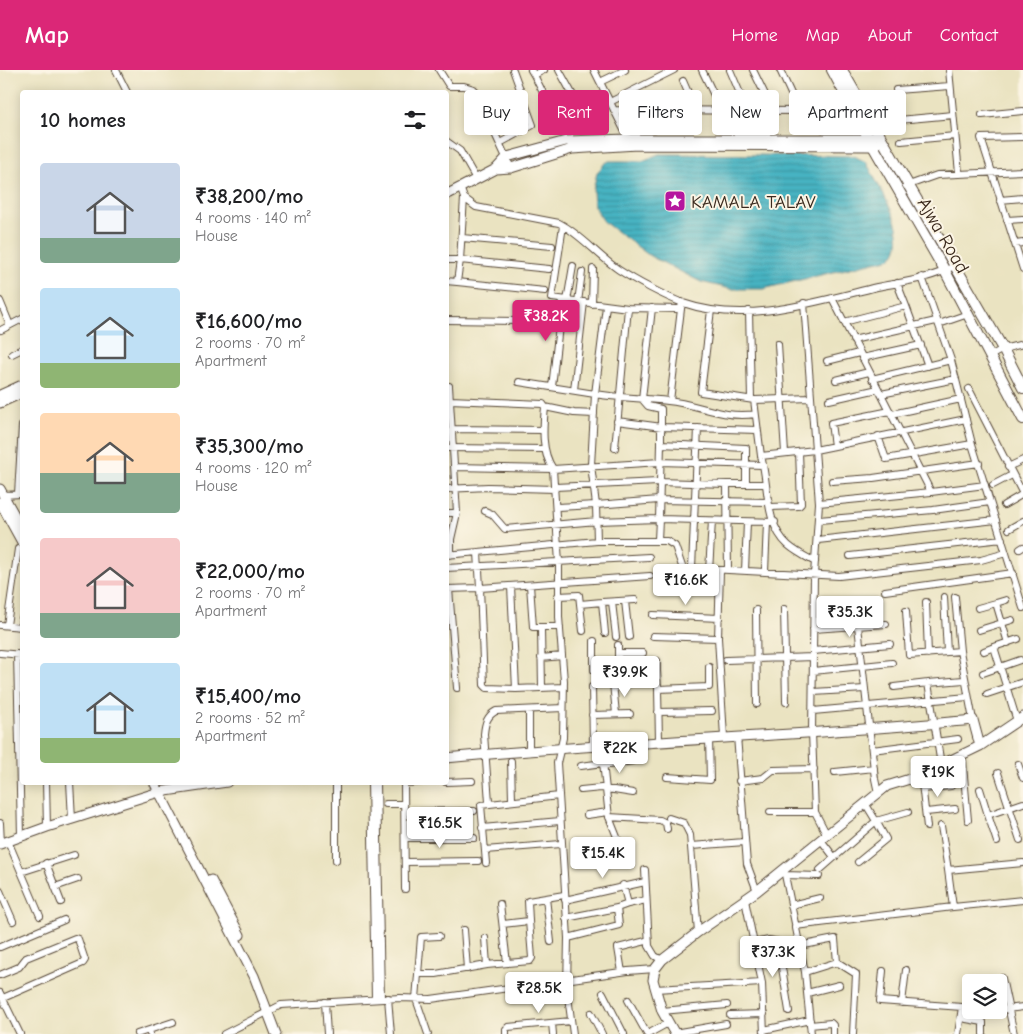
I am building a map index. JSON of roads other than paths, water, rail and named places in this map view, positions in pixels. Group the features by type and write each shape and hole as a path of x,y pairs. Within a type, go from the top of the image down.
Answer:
{"main road":[{"name":"Ajwa Road","path":"832,70 847,90"},
{"name":"Ajwa Road","path":"842,70 849,90"},
{"name":"Ajwa Road","path":"872,135 949,268 1003,349 1023,388"},
{"name":"Ajwa Road","path":"949,268 968,314 1023,419"}],"street":[{"path":"116,70 126,90"},
{"path":"439,70 449,86 464,86 474,89 511,168"},
{"path":"500,143 532,127 534,124 513,70"},
{"path":"541,90 532,72 544,70"},
{"path":"559,70 570,90"},
{"path":"594,70 630,142"},
{"path":"600,82 625,70"},
{"path":"610,102 674,70"},
{"path":"702,70 712,91"},
{"path":"730,70 739,90"},
{"path":"753,70 763,90"},
{"path":"780,70 789,90"},
{"path":"949,70 959,173"},
{"path":"683,81 687,90"},
{"path":"896,90 950,86"},
{"path":"614,110 619,110"},
{"path":"982,115 1023,111"},
{"path":"906,119 953,115"},
{"path":"901,141 955,136"},
{"path":"1023,137 981,138 1023,266"},
{"path":"449,193 496,169 507,157 557,143 875,140"},
{"path":"496,169 511,168 572,149 630,142"},
{"path":"449,143 460,152 476,179"},
{"path":"903,188 937,175 1023,171"},
{"path":"457,282 464,198 460,187"},
{"path":"464,198 484,210 563,226 619,269 682,306"},
{"path":"1000,200 1023,198"},
{"path":"1007,220 1023,219"},
{"path":"563,226 551,296 565,301 606,306 628,308 682,306 711,310 749,311 832,298 922,277 949,268"},
{"path":"462,238 552,246"},
{"path":"1015,244 1023,243"},
{"path":"449,260 549,269"},
{"path":"552,386 565,301 573,266"},
{"path":"592,304 593,269"},
{"path":"574,390 582,272"},
{"path":"922,277 951,360 972,444 1023,608"},
{"path":"449,281 546,291"},
{"path":"897,283 928,366"},
{"path":"832,298 931,492"},
{"path":"0,301 10,325"},
{"path":"804,303 819,503 818,540 814,575 813,630 812,732 815,812 824,838 834,857"},
{"path":"597,541 596,505 591,465 595,394 606,306"},
{"path":"670,401 682,306"},
{"path":"844,322 906,306"},
{"path":"615,448 628,308"},
{"path":"652,308 642,399 648,406 662,409 658,482 658,540"},
{"path":"711,310 701,392 752,400 810,398"},
{"path":"749,311 752,400 769,505 775,522 789,546 815,562"},
{"path":"853,340 968,314"},
{"path":"1,330 20,320"},
{"path":"449,320 522,322"},
{"path":"778,344 784,453"},
{"path":"990,356 1003,349 1023,344"},
{"path":"827,361 921,345"},
{"path":"12,354 20,350"},
{"path":"872,379 951,360"},
{"path":"836,380 869,372"},
{"path":"829,400 956,379"},
{"path":"519,382 619,398 670,401 714,413 743,416 755,414"},
{"path":"0,396 20,386"},
{"path":"449,386 457,513 449,533 449,555 597,541 667,541 675,546 683,573 689,581 720,588"},
{"path":"969,390 1023,494 1004,505"},
{"path":"0,403 20,394"},
{"path":"834,446 831,423 961,399"},
{"path":"450,400 543,404 545,407 574,413 594,414"},
{"path":"545,407 544,449 546,458 553,469 559,563 558,596 564,687 563,738 559,748 557,763 568,938 567,979 573,1034"},
{"path":"761,456 815,450 966,419"},
{"path":"617,421 662,427 756,430"},
{"path":"698,428 691,567 709,571 728,570 839,576 981,560 1006,553"},
{"path":"452,429 544,430"},
{"path":"878,436 886,459 972,444"},
{"path":"661,444 746,448 746,484"},
{"path":"449,448 544,449"},
{"path":"556,508 659,500 728,501 799,506 801,504 799,452"},
{"path":"1008,467 1023,460"},
{"path":"455,467 553,469 591,465 660,462 763,465"},
{"path":"832,480 922,472 978,463"},
{"path":"993,485 1012,474"},
{"path":"449,489 555,488 658,482 765,484"},
{"path":"727,484 728,570"},
{"path":"819,503 985,485"},
{"path":"8,625 20,545 11,515 1,495 20,494"},
{"path":"819,520 933,510 990,502"},
{"path":"485,511 492,514 505,529 597,521 775,522"},
{"path":"449,513 457,513"},
{"path":"11,515 20,526"},
{"path":"818,540 996,520"},
{"path":"709,571 712,521"},
{"path":"1009,528 1023,521"},
{"path":"745,571 747,522"},
{"path":"765,572 766,522"},
{"path":"850,556 1002,539"},
{"path":"478,552 484,685 487,688 516,689 564,687"},
{"path":"449,568 649,557"},
{"path":"720,571 718,638 724,737"},
{"path":"885,591 1013,573"},
{"path":"449,589 650,576"},
{"path":"530,585 533,627 560,627"},
{"path":"511,586 516,689"},
{"path":"558,596 578,595 582,632"},
{"path":"944,597 947,652"},
{"path":"955,598 964,680 980,746"},
{"path":"449,600 457,688"},
{"path":"580,604 635,600"},
{"path":"978,608 1006,600"},
{"path":"624,601 629,637"},
{"path":"602,602 605,633"},
{"path":"612,602 616,637"},
{"path":"926,602 928,654"},
{"path":"996,603 1008,643"},
{"path":"784,609 786,702"},
{"path":"756,610 757,704"},
{"path":"906,611 909,655 960,651"},
{"path":"653,615 719,618"},
{"path":"979,630 1012,620"},
{"path":"813,630 886,624"},
{"path":"0,625 20,627"},
{"path":"858,626 878,793"},
{"path":"542,628 542,688"},
{"path":"653,636 718,638"},
{"path":"984,651 1018,639"},
{"path":"594,641 594,670 657,671"},
{"path":"726,660 785,659 890,644"},
{"path":"618,645 618,670"},
{"path":"726,1024 674,1033 662,1011 655,989 653,980 655,969 662,960 698,932 785,872 888,786 942,765 980,746 1020,719 1006,688 994,647"},
{"path":"0,653 20,655"},
{"path":"618,653 643,653"},
{"path":"542,658 562,656"},
{"path":"983,673 1020,660"},
{"path":"657,661 659,741"},
{"path":"813,671 892,663"},
{"path":"658,689 709,687 709,666"},
{"path":"894,686 964,680"},
{"path":"986,694 1023,682"},
{"path":"613,683 616,714"},
{"path":"928,683 942,765"},
{"path":"592,687 592,715 603,764 608,815 625,857 624,861 606,864"},
{"path":"813,692 865,689"},
{"path":"812,711 931,702 968,697"},
{"path":"489,802 485,726 490,714 496,711 563,708"},
{"path":"529,710 529,750"},
{"path":"658,712 712,711"},
{"path":"592,715 630,714"},
{"path":"449,758 597,744 870,729 973,720"},
{"path":"737,736 739,781 747,864 757,891"},
{"path":"667,777 710,780 709,738"},
{"path":"872,750 958,738"},
{"path":"962,754 968,820"},
{"path":"511,761 512,800"},
{"path":"581,766 632,761"},
{"path":"1018,764 1023,778"},
{"path":"739,781 763,778 773,770 814,768"},
{"path":"836,772 874,768"},
{"path":"998,773 1020,840"},
{"path":"921,774 927,827"},
{"path":"449,782 472,781"},
{"path":"21,785 21,836"},
{"path":"46,785 47,827"},
{"path":"70,785 72,819"},
{"path":"3,843 162,788 194,785"},
{"path":"336,785 336,860"},
{"path":"371,785 382,999 391,1034"},
{"path":"377,785 382,999"},
{"path":"404,785 405,889"},
{"path":"923,789 951,786"},
{"path":"162,788 227,910 281,1034"},
{"path":"581,790 606,789 632,793"},
{"path":"980,789 997,842"},
{"path":"405,862 482,862 485,850 480,806 489,802 558,796"},
{"path":"988,815 1023,803"},
{"path":"386,804 404,804"},
{"path":"858,862 886,839 865,804"},
{"path":"926,812 954,810"},
{"path":"404,812 474,811"},
{"path":"770,812 815,812"},
{"path":"785,872 819,873 834,857 876,821 908,812"},
{"path":"587,815 660,820 666,823 667,829"},
{"path":"669,818 677,820 687,827 691,846 698,932"},
{"path":"482,828 560,821"},
{"path":"0,823 3,843 21,872 40,916"},
{"path":"941,826 953,907"},
{"path":"405,838 474,838"},
{"path":"691,846 745,842"},
{"path":"485,850 561,844"},
{"path":"21,872 74,855"},
{"path":"46,863 60,902"},
{"path":"948,870 1023,863"},
{"path":"645,870 650,946 655,956 662,960"},
{"path":"785,872 804,972 811,1034"},
{"path":"55,887 78,879"},
{"path":"418,974 436,974 466,968 532,960 528,901 565,897 645,882"},
{"path":"622,886 628,904"},
{"path":"0,891 13,921"},
{"path":"546,898 551,942"},
{"path":"792,905 820,898"},
{"path":"566,918 646,900"},
{"path":"745,900 762,983 764,1032 810,1022 832,1023 833,1034"},
{"path":"796,926 857,917 1023,900"},
{"path":"500,904 507,964"},
{"path":"568,938 619,925 617,908"},
{"path":"0,947 64,920"},
{"path":"502,924 529,920"},
{"path":"464,930 466,968"},
{"path":"428,1034 416,999 421,936 439,936"},
{"path":"0,975 19,966 26,958 75,938 78,939 85,960 83,963 1,995 20,1034"},
{"path":"484,938 487,965"},
{"path":"754,943 769,940 799,946 833,938 836,940 837,962"},
{"path":"622,972 618,948 646,941"},
{"path":"778,942 789,1011"},
{"path":"804,972 837,962 856,974 853,1034"},
{"path":"224,1034 270,1009 326,1002 416,999 655,969"},
{"path":"902,1003 906,970"},
{"path":"883,971 880,1001 962,1007 958,1034"},
{"path":"655,989 762,983"},
{"path":"807,993 839,985"},
{"path":"603,994 624,1034"},
{"path":"628,1000 648,1034 668,1023"},
{"path":"1007,1000 1014,1034"},
{"path":"326,1002 327,1034"},
{"path":"662,1011 727,1005"},
{"path":"1009,1009 1023,1007"},
{"path":"270,1009 276,1034"},
{"path":"591,1013 602,1034"},
{"path":"730,1015 764,1014"},
{"path":"961,1018 983,1022 983,1034"},
{"path":"506,1034 508,1027 571,1021"},
{"path":"137,1034 150,1032 173,1022"},
{"path":"552,1023 553,1034"},
{"path":"532,1026 532,1034"}],"water":[{"path":"659,154 854,156 866,162 893,214 899,238 897,249 891,258 763,289 731,289 701,282 650,256 604,222 594,206 593,190 597,173 604,164 609,161 642,161"}],"place":[{"name":"KAMALA TALAV","path":"675,201"}]}
